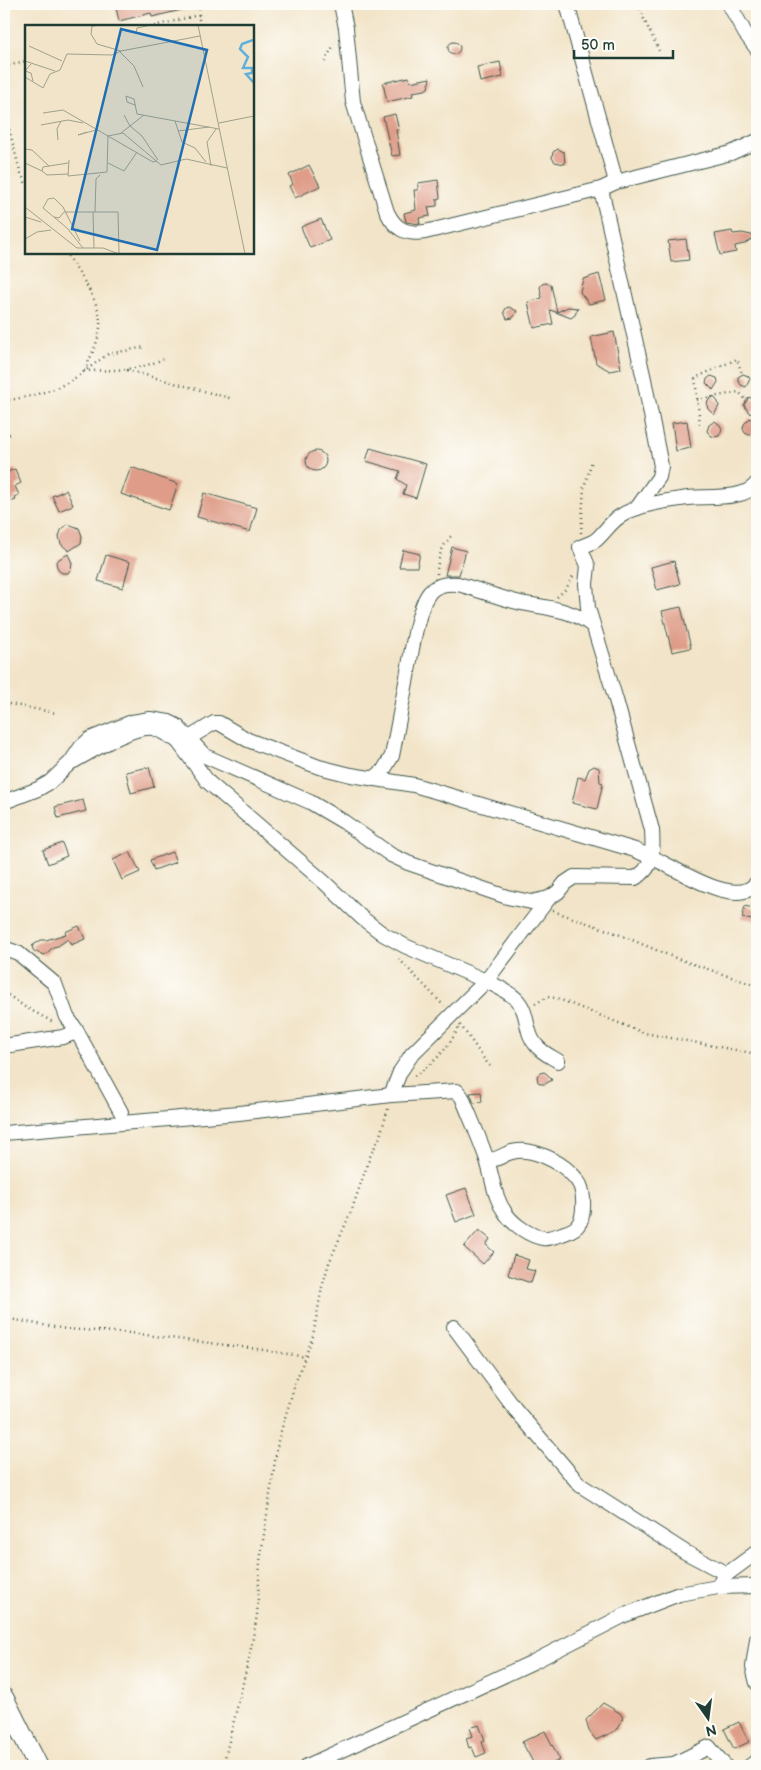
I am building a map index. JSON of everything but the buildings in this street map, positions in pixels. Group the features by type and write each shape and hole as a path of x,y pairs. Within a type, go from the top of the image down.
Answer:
{"main road":[{"path":"4,1698 38,1766"}],"street":[{"path":"341,4 346,28 353,102 387,212 394,224 403,231 410,233 425,232 601,189 616,182 731,153 757,141"},
{"path":"568,4 616,182"},
{"path":"728,4 757,49"},
{"path":"601,189 662,466 659,476 637,508"},
{"path":"644,872 651,859 653,850 652,830 642,788 588,608 586,584 588,566 580,547 597,539 620,516 637,508 689,498 739,495 749,491 757,483"},
{"path":"373,779 383,771 392,756 416,631 424,602 430,593 440,585 448,583 458,584 521,603 544,606 576,614 593,626"},
{"path":"4,802 44,786 71,762 90,739 132,722 150,719 169,722 177,726 208,782 324,882 362,918 383,934 405,946 486,981 516,999 527,1018 528,1030 535,1044 549,1056 558,1060"},
{"path":"183,739 214,723 219,723 248,740 290,757 343,773 425,788 635,850 683,875 710,886 746,891 754,887 757,882"},
{"path":"183,739 205,756 310,802 344,822 391,855 408,863 507,897 546,903"},
{"path":"391,1095 400,1072 412,1054 486,981 546,903 558,892 564,883 574,878 635,878 644,872 656,869 683,875"},
{"path":"4,948 18,953 55,984 67,1018 77,1032 121,1112"},
{"path":"4,1046 63,1037 77,1032"},
{"path":"4,1133 248,1112 391,1095 457,1091 462,1097 487,1159 492,1184 499,1203 515,1224 529,1233 543,1238 565,1233 577,1227 580,1223 583,1202 580,1185 565,1168 541,1155 530,1152 514,1151 498,1158 487,1159"},
{"path":"454,1327 515,1409 580,1485 685,1552 727,1574"},
{"path":"715,1587 727,1574 757,1552"},
{"path":"307,1766 532,1662 625,1615 679,1594 715,1587 757,1586"},
{"path":"757,1639 753,1667 757,1683"},
{"path":"650,1766 674,1764 709,1747 725,1766"},
{"path":"750,1766 757,1761"}],"path":[{"path":"199,4 199,25"},
{"path":"639,4 660,53"},
{"path":"158,25 199,15"},
{"path":"4,67 25,61"},
{"path":"4,110 20,171 25,182"},
{"path":"67,254 88,288 99,314 99,334 84,370"},
{"path":"4,401 54,389 70,381 108,354 145,347"},
{"path":"84,370 126,370 142,367 163,359"},
{"path":"700,424 695,378 737,360 742,374"},
{"path":"126,370 233,399"},
{"path":"697,400 739,392 746,400"},
{"path":"4,435 12,434"},
{"path":"580,547 584,486 592,461"},
{"path":"440,585 437,570 438,557 447,540 453,534"},
{"path":"544,606 566,588 577,570"},
{"path":"4,703 56,713"},
{"path":"546,903 673,957 757,986"},
{"path":"396,955 452,1015 490,1066"},
{"path":"4,992 42,1018 77,1032"},
{"path":"527,1018 537,1002 548,997 556,998 644,1033 757,1054"},
{"path":"223,1766 258,1615 260,1562 278,1442 296,1380 313,1336 322,1287 329,1263 352,1208 371,1154 379,1139 387,1117 391,1095"},
{"path":"4,1318 66,1329 138,1334 306,1357"}]}
